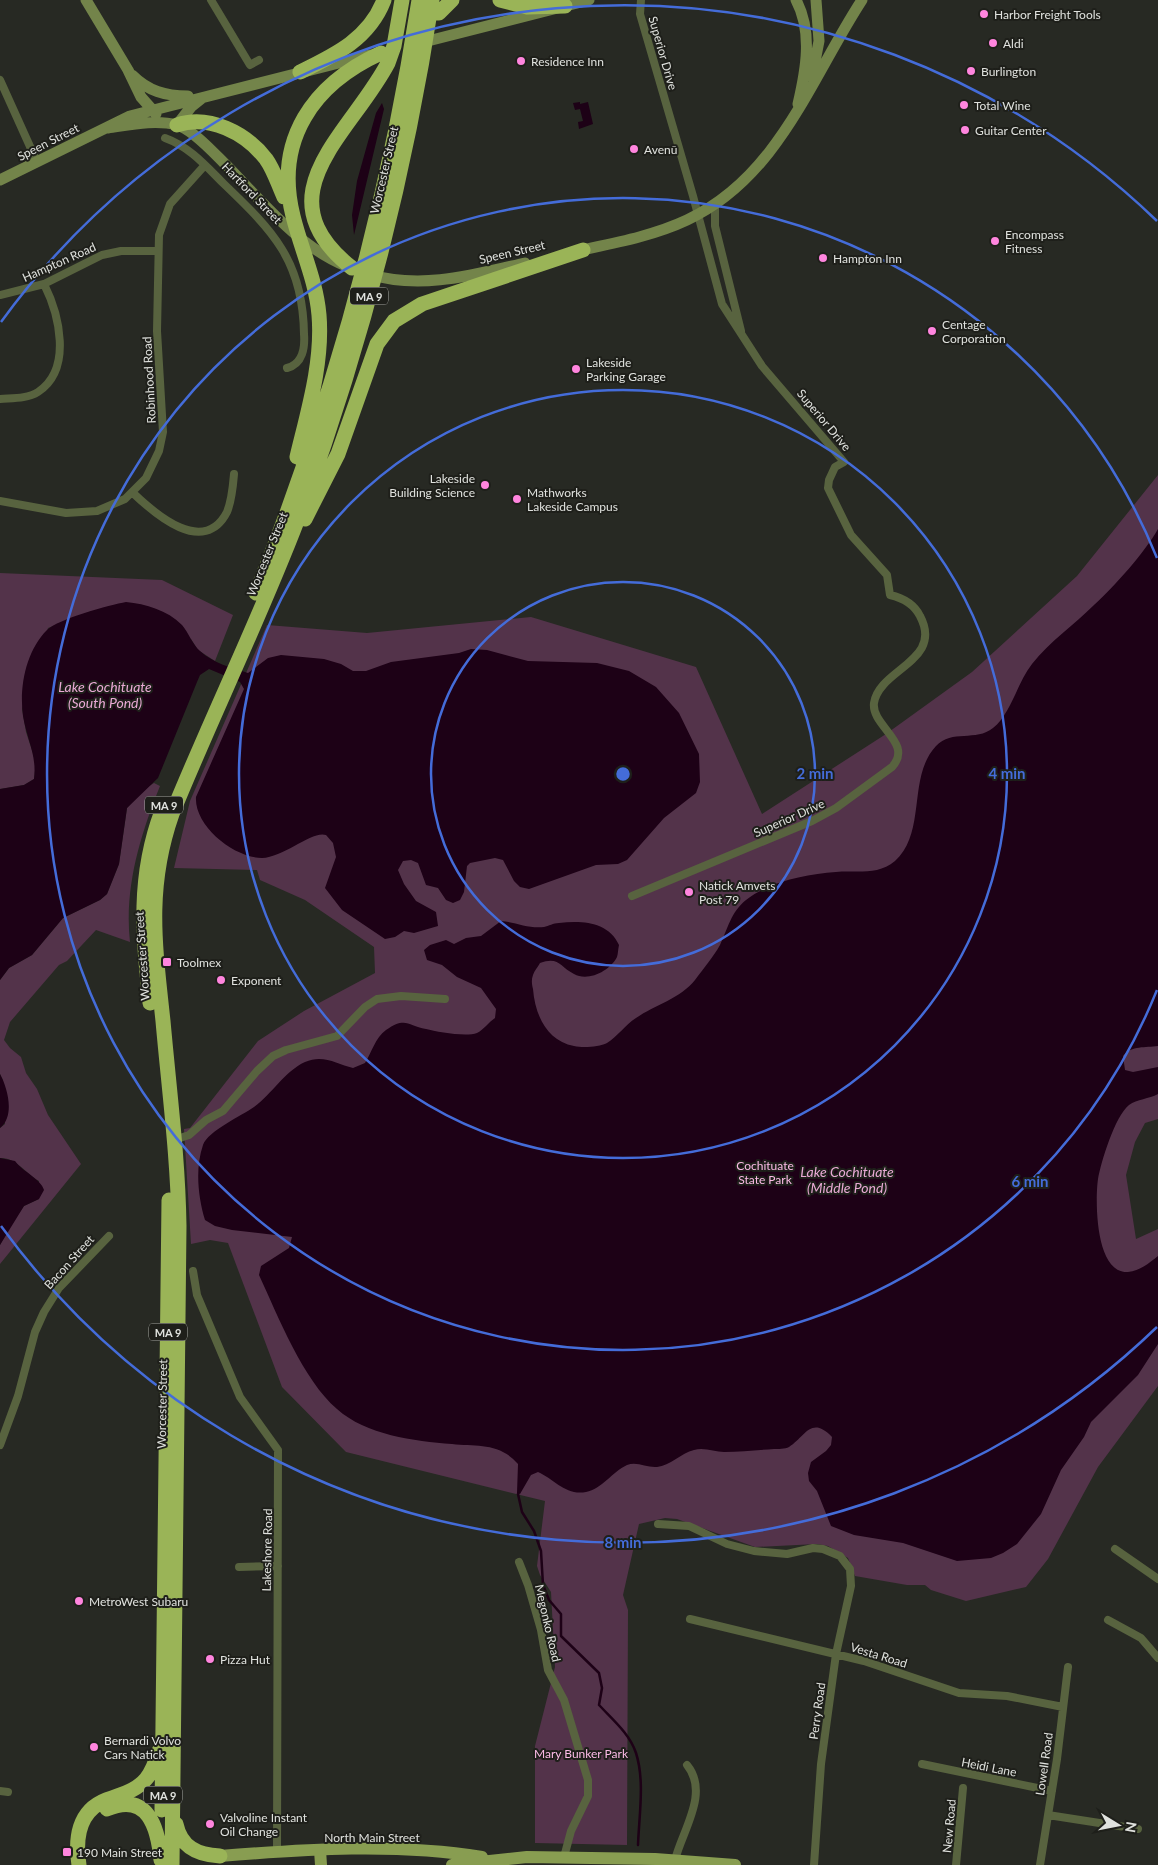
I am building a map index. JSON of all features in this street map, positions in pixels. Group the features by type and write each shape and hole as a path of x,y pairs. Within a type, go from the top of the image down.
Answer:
{"highway":[{"path":"300,72 336,54 356,40 374,21 384,0"},
{"path":"396,0 401,7 411,11 430,14 437,6 452,0"},
{"path":"352,268 333,251 318,230 311,208 312,186 323,161 388,63 394,46 402,0"},
{"name":"Worcester Street","path":"232,664 322,407 363,267 395,133 419,0"},
{"path":"500,0 527,7 565,6"},
{"name":"Worcester Street","path":"165,1863 163,1725 169,1197 144,939 143,900 148,857 160,818 272,582 318,461 366,306 437,6"},
{"path":"289,220 288,170 293,142 300,123 327,88 356,66 381,53"},
{"path":"178,125 196,122 217,125 232,131 251,143 269,164 314,286 319,330 309,402 280,531"},
{"path":"272,582 332,468 373,352 387,327 401,316 422,304 583,250"},
{"name":"Worcester Street","path":"165,1863 173,1807 180,1253 174,1140 154,933 155,885 160,856 172,814 224,682"},
{"path":"79,1865 77,1838 85,1818 101,1802 130,1792 146,1780 156,1761 163,1725"},
{"path":"88,1865 86,1839 92,1822 105,1810 122,1805 139,1808 151,1818 157,1830 165,1863"},
{"path":"173,1807 177,1830 186,1845 201,1853 220,1856"},
{"path":"193,1865 220,1856"}],"main road":[{"path":"86,0 128,70 138,92 151,110 163,119 178,125 194,104 209,95"},
{"name":"Speen Street","path":"0,180 125,118 151,110 589,0"},
{"path":"795,115 803,77 807,40 804,19 796,0"},
{"path":"795,115 816,62 819,35 816,0"},
{"name":"Speen Street","path":"108,128 147,124 178,125 208,148 289,220 311,246 352,268 385,278 412,282 451,279 583,250 661,230 698,214 715,204 757,168 795,115 862,0"},
{"path":"128,70 146,86 164,95 209,95"},
{"name":"North Main Street","path":"220,1856 277,1851 386,1848 444,1852 494,1859"},
{"path":"320,1850 321,1865"},
{"name":"North Main Street","path":"452,1865 494,1859 564,1857 614,1861 675,1860 735,1865"}],"street":[{"path":"211,0 250,65 258,60"},
{"name":"Superior Drive","path":"632,896 812,821 836,808 892,767 898,758 896,743 874,710 874,703 883,686 915,658 924,641 923,622 917,610 908,602 890,595 887,575 851,535 828,488 829,480 835,467 844,462 762,366 720,298 698,214 640,14 641,0"},
{"path":"0,80 37,162"},
{"name":"Hartford Street","path":"165,138 185,147 266,225 278,241 290,263 301,302 304,341 300,359 294,366 288,368"},
{"name":"Robinhood Road","path":"0,501 77,513 108,508 141,486 156,461 163,432 158,331 157,251 160,230 170,204 205,165"},
{"name":"Superior Drive","path":"715,204 715,226 743,338"},
{"name":"Hampton Road","path":"0,295 44,284 102,255 121,251 157,251"},
{"path":"0,399 24,397 38,392 49,380 57,364 60,342 59,323 57,313 44,284"},
{"path":"133,493 172,525 196,532 211,528 223,518 230,504 234,474"},
{"path":"174,1140 189,1135 206,1120 223,1111 269,1059 286,1050 337,1036 365,1007 377,999 401,996 445,999"},
{"name":"Bacon Street","path":"0,1445 18,1396 35,1332 44,1312 59,1288 109,1236"},
{"name":"Lakeshore Road","path":"193,1271 197,1296 240,1397 278,1450 277,1851"},
{"name":"Perry Road","path":"658,1524 670,1523 689,1526 728,1544 754,1551 787,1554 813,1548 823,1549 836,1554 846,1562 851,1573 851,1586 836,1654 821,1764 814,1865"},
{"path":"1115,1549 1158,1579"},
{"name":"Megonko Road","path":"520,1562 541,1630 548,1670 564,1700 588,1780 588,1796 569,1838 564,1857"},
{"path":"239,1567 278,1566"},
{"name":"Vesta Road","path":"690,1620 836,1654 959,1692 1007,1696 1063,1707"},
{"path":"1108,1620 1141,1638 1158,1658"},
{"name":"Lowell Road","path":"1040,1865 1052,1791 1068,1667"},
{"name":"Heidi Lane","path":"922,1764 1052,1791"},
{"path":"675,1860 694,1801 695,1780 687,1765"},
{"name":"New Road","path":"956,1865 963,1788"},
{"path":"1048,1815 1138,1830"}],"green space":[{"name":"Lake Cochituate (Middle Pond)","path":"1158,475 1158,1119 1145,1123 1135,1142 1126,1175 1136,1239 1158,1229 1158,1386 1098,1467 1048,1559 1026,1587 966,1601 931,1590 925,1585 907,1585 855,1576 848,1558 828,1546 817,1544 755,1547 677,1519 665,1518 639,1524 623,1595 628,1610 627,1845 535,1843 535,1746 555,1667 551,1592 540,1575 537,1566 545,1501 346,1452 282,1387 228,1243 210,1240 191,1244 184,1129 190,1128 258,1041 304,1011 375,973 374,947 305,900 260,880 257,870 174,868 190,801 267,625 367,633 531,617 696,667 762,814 886,734 972,672 1077,576"},
{"path":"0,573 162,580 233,615 215,661 198,650 191,639 87,613 48,628 22,709 26,732 36,763 34,779 24,785 0,789"},
{"path":"154,783 160,786 135,862 129,902 130,942 96,930 67,961 59,965 10,1022 4,1040 21,1057 26,1073 37,1089 48,1115 81,1164 0,1264 0,1245 24,1206 39,1199 39,1181 11,1160 0,1158 0,1128 5,1124 3,1080 0,1074 0,980 9,968 32,955 63,918 100,900 107,894 119,864 127,808 143,790"}],"water":[{"path":"580,102 580,104 588,102 593,124 579,129 578,122 583,121 580,109 575,110 573,103"},
{"path":"382,103 384,109 354,235 352,215 357,181 376,113"},
{"name":"Lake Cochituate (Middle Pond)","path":"1158,529 1158,1046 1130,1050 1123,1056 1125,1070 1133,1072 1158,1067 1158,1094 1129,1105 1114,1129 1105,1151 1098,1179 1097,1218 1103,1249 1109,1261 1117,1269 1128,1272 1136,1270 1158,1256 1158,1344 1138,1375 1091,1422 1084,1437 1061,1470 1041,1514 1017,1544 991,1558 957,1561 903,1543 854,1535 831,1526 817,1491 809,1481 808,1473 811,1462 831,1445 832,1437 819,1428 809,1430 795,1443 786,1448 724,1452 698,1449 662,1466 627,1465 597,1488 586,1492 572,1492 538,1472 531,1475 520,1494 517,1493 518,1464 503,1452 487,1447 437,1443 391,1435 362,1425 337,1409 313,1382 302,1365 259,1275 261,1266 289,1248 292,1237 232,1230 215,1226 205,1220 199,1192 198,1173 203,1145 211,1134 254,1107 291,1071 305,1062 324,1059 353,1068 365,1063 382,1033 398,1024 407,1023 444,1033 472,1034 482,1030 495,1018 496,1009 481,988 457,977 442,965 427,960 424,950 430,945 446,940 454,944 466,938 481,936 501,921 533,927 577,922 594,924 609,931 619,945 617,957 604,971 592,976 580,976 569,971 559,963 546,961 540,963 532,981 536,1008 550,1033 556,1039 574,1046 595,1046 607,1043 643,1013 683,992 695,980 718,949 737,910 755,894 766,888 800,877 836,872 874,871 888,866 905,849 911,835 922,773 927,759 936,746 949,738 979,734 993,728 1005,715 1032,664 1046,648 1111,589 1129,569"},
{"name":"Lake Cochituate (South Pond)","path":"126,602 149,606 170,615 182,625 195,645 205,655 223,665 248,673 268,658 281,655 324,659 341,664 353,671 366,671 391,662 459,653 471,649 487,650 528,661 597,663 629,671 656,687 679,713 699,754 700,782 696,793 664,818 627,860 618,864 596,865 529,889 520,887 514,881 503,860 495,858 470,863 467,866 464,892 460,900 453,903 446,900 438,888 426,885 418,863 411,860 403,861 398,870 404,884 416,901 436,912 438,926 414,933 404,931 395,937 385,939 342,910 325,888 336,857 333,843 326,835 314,836 271,857 251,857 228,846 209,829 202,819 197,808 196,797 244,689 240,682 209,669 200,675 158,778 127,808 119,864 107,894 100,900 63,918 32,955 9,968 0,980 0,789 24,785 34,779 33,755 22,705 23,682 29,659 40,639 53,626 85,613"},
{"path":"0,1074 9,1102 9,1110 5,1123 0,1128"},
{"path":"0,1158 15,1161 39,1182 44,1190 39,1199 24,1206 0,1245"}],"waterway":[{"path":"518,1494 522,1512 534,1531 541,1551 543,1585 549,1600 561,1614 561,1636 599,1673 602,1688 599,1705 630,1739 636,1753 641,1787 638,1845"}],"place":[{"name":"Harbor Freight Tools","path":"984,14"},
{"name":"Aldi","path":"993,43"},
{"name":"Residence Inn","path":"521,61"},
{"name":"Burlington","path":"971,71"},
{"name":"Total Wine","path":"964,105"},
{"name":"Guitar Center","path":"965,130"},
{"name":"Avenū","path":"634,149"},
{"name":"Encompass Fitness","path":"995,241"},
{"name":"Hampton Inn","path":"823,258"},
{"name":"Centage Corporation","path":"932,331"},
{"name":"Lakeside Parking Garage","path":"576,369"},
{"name":"Lakeside Building Science","path":"485,485"},
{"name":"Mathworks Lakeside Campus","path":"517,499"},
{"name":"Natick Amvets Post 79","path":"689,892"},
{"name":"Toolmex","path":"167,962"},
{"name":"Exponent","path":"221,980"},
{"name":"MetroWest Subaru","path":"79,1601"},
{"name":"Pizza Hut","path":"210,1659"},
{"name":"Bernardi Volvo Cars Natick","path":"94,1747"},
{"name":"Valvoline Instant Oil Change","path":"210,1824"},
{"name":"190 Main Street","path":"67,1852"}],"park label":[{"name":"Cochituate State Park","path":"765,1172"},
{"name":"Mary Bunker Park","path":"581,1753"}]}
